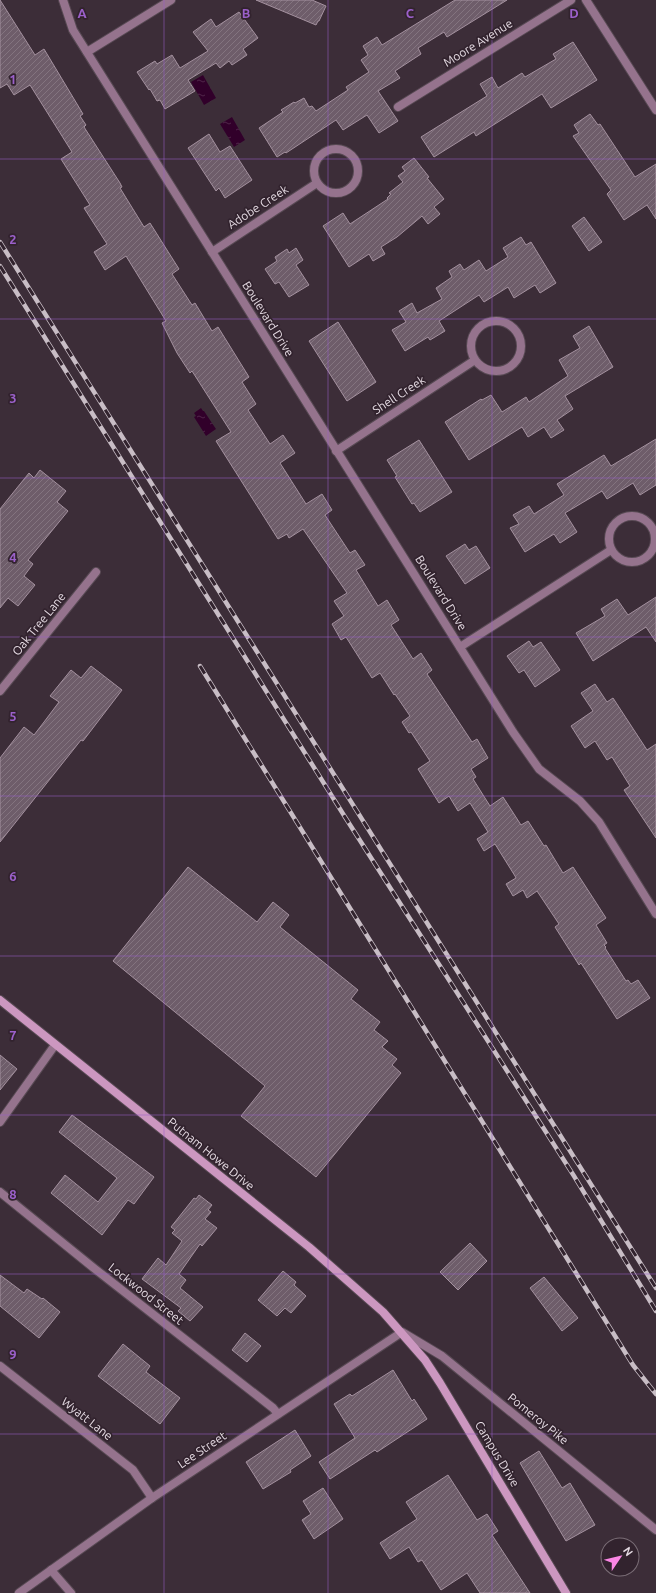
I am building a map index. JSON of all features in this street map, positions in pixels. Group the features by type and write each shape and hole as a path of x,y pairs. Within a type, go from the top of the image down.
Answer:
{"street":[{"name":"Boulevard Drive","path":"62,0 73,30 510,727 539,769 580,801 599,822 656,914"},
{"path":"87,52 171,0"},
{"name":"Moore Avenue","path":"398,106 571,0"},
{"path":"586,0 656,110"},
{"path":"337,148 347,151 354,158 358,168 357,178 351,187 343,192 334,193 324,190 317,183 314,176 314,166 318,157 326,150 337,148"},
{"name":"Adobe Creek","path":"212,252 317,183"},
{"path":"496,321 508,324 516,330 520,339 521,348 518,359 511,367 502,372 491,372 482,368 475,360 470,348 472,337 478,328 486,323 496,321"},
{"name":"Shell Creek","path":"336,451 475,360"},
{"path":"638,516 646,521 652,528 655,536 654,546 650,554 643,560 625,562 617,557 611,550 608,541 609,532 613,524 620,518 638,516"},
{"name":"Boulevard Drive","path":"460,646 611,550"},
{"name":"Oak Tree Lane","path":"0,692 96,572"},
{"name":"Putnam Howe Drive","path":"0,1000 309,1247 383,1312 402,1332"},
{"path":"0,1122 55,1045"},
{"name":"Lockwood Street","path":"0,1192 101,1274 273,1408 278,1414"},
{"name":"Lee Street","path":"19,1593 152,1498 402,1332"},
{"name":"Pomeroy Pike","path":"402,1332 442,1356 656,1530"},
{"name":"Campus Drive","path":"402,1332 425,1360 440,1383 566,1593"},
{"name":"Wyatt Lane","path":"0,1366 133,1470 152,1498"},
{"path":"51,1570 71,1593"}],"water":[{"path":"203,75 216,98 204,105 191,82"},
{"path":"232,117 245,140 234,147 220,124"},
{"path":"201,408 216,429 206,436 194,417 196,416 194,413"}],"building":[{"path":"0,0 35,55 44,49 83,114 80,116 86,125 84,127 120,183 122,187 120,188 144,227 150,223 179,269 172,274 192,305 195,303 212,331 218,327 249,377 242,382 256,404 248,410 270,444 283,435 295,453 280,463 306,504 322,494 332,510 325,515 350,553 355,550 365,565 356,570 378,606 387,600 399,620 391,625 413,659 421,653 432,670 427,674 472,742 477,739 488,758 471,769 476,777 473,779 490,806 503,797 521,825 528,821 544,846 546,845 563,873 573,867 606,918 596,925 607,943 604,945 606,947 605,948 626,981 628,980 631,984 638,980 650,998 617,1019 581,963 579,965 555,927 559,924 537,891 527,898 523,890 513,896 506,884 516,878 495,844 484,851 477,839 488,832 470,803 458,811 449,796 439,803 418,769 430,761 411,732 409,733 402,722 410,716 380,673 372,678 346,637 341,640 332,624 344,616 334,601 347,593 303,529 289,538 287,534 278,539 216,441 231,432 192,371 190,373 177,353 162,323 166,321 126,256 105,270 94,252 107,244 84,208 90,205 61,159 72,152 30,85 14,95 7,84 0,88"},
{"path":"256,0 312,0 326,6 316,25"},
{"path":"455,0 507,0 447,37 444,32 418,48 421,54 395,71 400,78 378,91 398,121 379,133 367,115 343,130 336,120 286,153 285,152 277,157 259,128 283,112 281,110 304,98 309,107 312,106 316,111 348,90 346,87 369,72 361,60 368,55 363,46 377,37 382,45"},
{"path":"239,12 258,38 243,49 247,55 232,65 229,61 220,68 216,63 188,80 195,91 165,109 160,100 157,101 137,72 155,61 157,64 172,55 180,68 208,51 193,32 211,19 216,27"},
{"path":"573,42 597,80 551,108 542,94 476,136 474,132 434,157 421,137 487,96 480,84 492,77 498,88 522,73 525,77 556,59 553,54"},
{"path":"590,114 598,125 600,124 635,177 656,164 656,219 647,205 624,220 607,194 611,190 573,136 579,133 574,125"},
{"path":"209,134 220,152 230,146 252,180 225,198 219,188 216,191 188,148"},
{"path":"414,158 429,177 427,178 444,199 434,207 440,214 428,224 422,216 397,237 381,247 385,254 373,261 369,254 349,267 323,226 343,213 350,224 388,199 387,198 391,194 389,193 403,182 398,176 405,171 402,167"},
{"path":"584,217 602,242 589,251 572,226"},
{"path":"521,237 526,245 531,242 556,283 540,293 535,285 514,298 508,287 484,302 479,295 439,321 445,331 430,340 428,337 405,351 392,330 406,322 399,311 412,303 417,313 442,299 436,288 452,277 449,271 460,264 464,270 479,260 486,271 508,257 503,248"},
{"path":"296,248 303,260 296,265 309,285 289,297 279,282 275,284 265,269 277,261 275,257 287,249 289,253"},
{"path":"338,322 376,382 347,401 309,341"},
{"path":"589,326 613,367 565,396 573,409 557,420 564,430 551,438 544,427 528,437 522,427 469,460 445,422 481,399 482,400 491,395 502,412 526,397 529,402 568,376 559,360 580,348 573,336"},
{"path":"656,439 656,485 640,495 633,483 607,499 602,491 565,513 577,532 560,543 554,534 525,552 510,528 519,524 513,515 529,506 534,514 564,495 557,484 604,455 611,466"},
{"path":"419,440 452,492 420,512 414,503 412,504 395,477 397,476 387,460"},
{"path":"40,470 66,491 57,502 68,511 28,560 33,564 24,576 35,585 18,606 8,598 0,608 0,509 29,473 34,478"},
{"path":"465,544 469,550 476,546 490,568 465,584 446,556"},
{"path":"656,597 656,642 646,627 593,661 576,633 605,616 601,609 617,599 628,615"},
{"path":"529,641 533,647 541,642 560,670 535,687 524,670 519,673 507,656"},
{"path":"91,666 122,690 83,741 81,740 0,842 0,758 24,727 34,735 59,702 50,696 71,670 81,678"},
{"path":"595,684 607,702 613,698 647,750 656,744 656,838 624,790 630,786 612,757 607,760 595,741 585,748 571,726 593,711 581,693"},
{"path":"188,867 257,922 273,902 289,915 280,927 358,990 351,999 380,1022 374,1030 388,1041 382,1047 397,1059 392,1065 401,1073 316,1177 241,1116 265,1086 113,961"},
{"path":"0,1055 17,1069 0,1090"},
{"path":"72,1115 154,1177 134,1204 128,1200 102,1235 51,1193 65,1175 98,1202 117,1178 59,1132"},
{"path":"199,1195 212,1205 208,1210 211,1212 205,1219 217,1228 202,1246 200,1244 179,1274 186,1280 180,1288 203,1307 190,1321 178,1311 181,1308 142,1279 158,1258 166,1265 182,1241 172,1233 175,1230 171,1227 194,1198 196,1199"},
{"path":"470,1243 487,1261 458,1290 440,1272"},
{"path":"283,1271 296,1282 294,1285 306,1296 291,1313 285,1308 277,1316 258,1300"},
{"path":"0,1275 24,1293 27,1289 42,1299 43,1298 60,1312 39,1338 0,1306"},
{"path":"544,1277 578,1318 562,1331 530,1288"},
{"path":"245,1333 261,1346 247,1362 232,1350"},
{"path":"123,1344 150,1366 146,1372 180,1398 160,1424 98,1376"},
{"path":"393,1370 412,1401 414,1399 427,1419 377,1452 375,1450 330,1479 319,1462 355,1438 334,1404 350,1394 352,1396"},
{"path":"295,1430 311,1456 290,1470 291,1472 263,1489 246,1462"},
{"path":"539,1451 562,1488 570,1483 595,1525 566,1541 520,1463"},
{"path":"448,1475 477,1520 487,1514 498,1531 492,1535 530,1593 480,1593 467,1573 441,1590 422,1560 418,1562 409,1547 390,1559 380,1543 417,1519 406,1502"},
{"path":"323,1488 343,1519 314,1539 302,1520 311,1514 303,1501"}],"railway":[{"path":"0,242 656,1288"},
{"path":"0,266 345,817 574,1176 656,1311"},
{"path":"200,666 633,1365 656,1394"}]}
